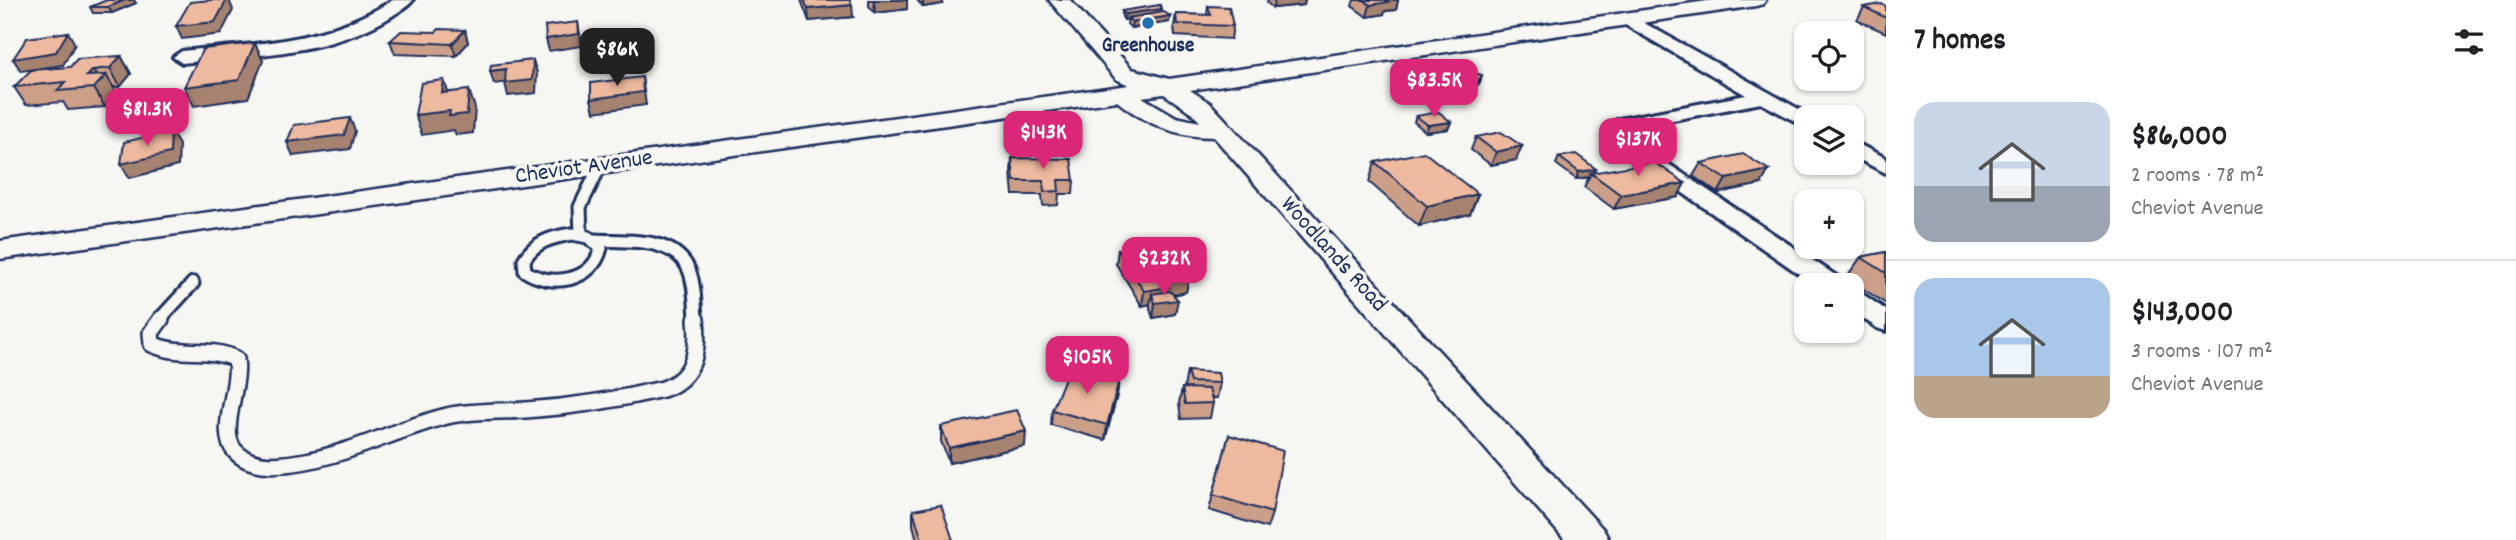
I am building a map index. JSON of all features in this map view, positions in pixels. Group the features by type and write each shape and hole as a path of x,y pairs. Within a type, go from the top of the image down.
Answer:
{"street":[{"path":"182,57 295,43 341,33 372,20 405,0"},
{"name":"Woodlands Road","path":"1059,0 1119,71 1133,79 1168,86 1201,108 1589,540"},
{"name":"Cheviot Avenue","path":"0,250 1122,93 1756,0"},
{"path":"1628,19 1794,114"},
{"path":"1122,93 1145,112 1163,121 1189,129 1221,130"},
{"path":"1764,97 1626,123 1618,127 1618,133 1627,145 1814,273"},
{"path":"1864,154 1886,167"},
{"path":"1864,307 1886,322"}],"lane":[{"path":"193,283 155,325 151,333 152,344 171,351 220,352 236,359 239,381 228,430 233,449 242,458 252,462 283,464 356,448 445,416 480,411 527,410 661,389 684,379 692,369 698,342 688,268 684,259 665,247 652,244 588,237 563,235 538,244 526,255 525,271 536,278 553,281 581,274 595,265 601,248 588,237 577,220 579,208 600,166"}],"building":[{"path":"107,0 125,0 108,7 90,7"},
{"path":"227,0 215,22 176,26 190,2"},
{"path":"804,0 850,0 852,5 808,9"},
{"path":"1364,0 1384,0 1388,2 1370,5"},
{"path":"1881,4 1886,6 1886,18 1864,7"},
{"path":"1160,5 1161,9 1125,14 1122,11"},
{"path":"1208,6 1229,7 1233,26 1177,24 1176,14 1211,15"},
{"path":"1164,12 1170,16 1132,22 1128,18"},
{"path":"578,22 579,34 546,39 545,26"},
{"path":"439,29 465,30 452,44 390,41 401,31 436,32"},
{"path":"68,32 56,52 13,59 27,38"},
{"path":"255,43 239,80 184,87 203,49"},
{"path":"121,56 110,68 93,70 87,76 106,75 94,88 57,91 65,82 14,87 31,70 70,67 77,59"},
{"path":"533,60 532,80 505,83 506,69 490,71 491,65"},
{"path":"1449,65 1482,75 1477,83 1444,71"},
{"path":"642,77 643,92 591,99 591,83"},
{"path":"444,80 442,93 469,90 467,114 449,116 450,111 415,115 421,83"},
{"path":"1439,112 1451,122 1428,125 1416,116"},
{"path":"350,118 344,135 287,142 294,125"},
{"path":"171,131 170,153 121,164 124,142"},
{"path":"1501,132 1522,146 1496,152 1476,137"},
{"path":"1424,152 1478,194 1427,206 1375,162"},
{"path":"1576,154 1596,169 1579,172 1559,157"},
{"path":"1743,154 1769,170 1726,179 1701,163"},
{"path":"1012,158 1071,159 1074,180 1058,180 1059,191 1044,192 1043,181 1014,181"},
{"path":"1654,162 1685,183 1621,195 1591,173"},
{"path":"1141,245 1153,265 1173,261 1189,278 1166,282 1169,287 1144,291 1118,250"},
{"path":"1886,252 1886,273 1864,259 1864,256"},
{"path":"1170,291 1178,300 1155,303 1152,294"},
{"path":"1069,368 1119,380 1107,425 1052,410"},
{"path":"1187,371 1218,373 1220,383 1190,382"},
{"path":"1182,388 1209,389 1213,403 1185,404"},
{"path":"1017,410 1026,431 949,448 941,426"},
{"path":"1229,435 1283,451 1272,513 1213,495"},
{"path":"941,505 953,540 922,540 913,510"}],"place":[{"name":"Greenhouse","path":"1148,23"}]}
